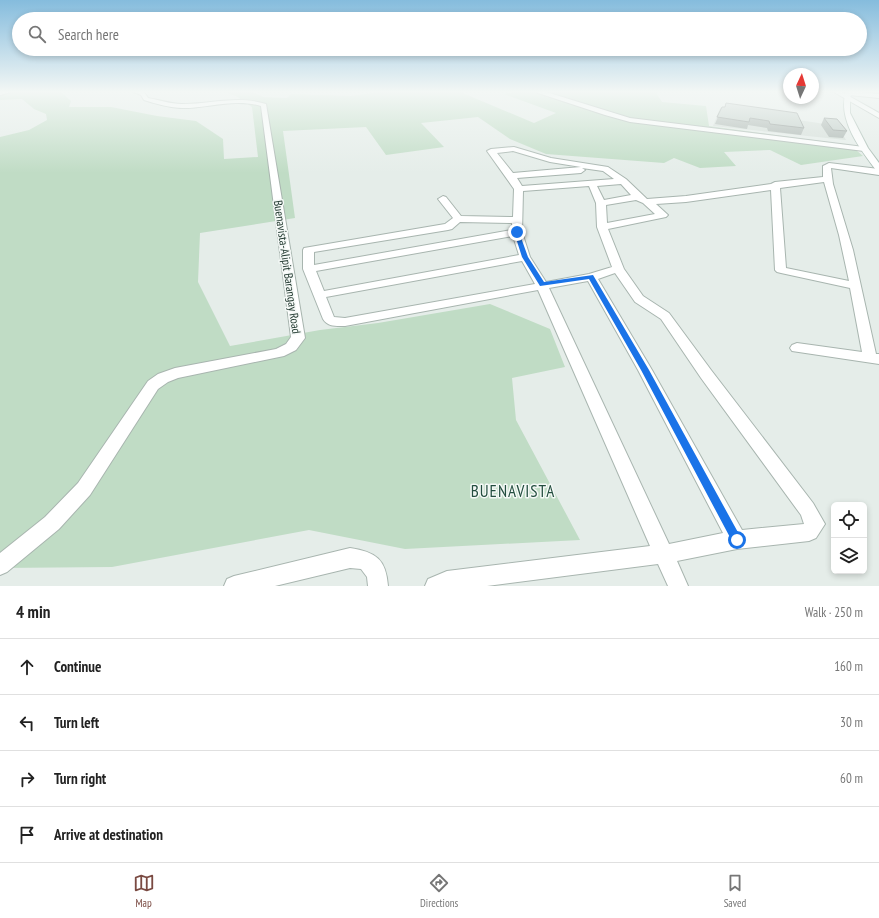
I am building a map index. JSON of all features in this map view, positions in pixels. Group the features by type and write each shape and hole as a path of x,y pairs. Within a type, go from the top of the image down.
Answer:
{"street":[{"name":"Buenavista-Alipit Barangay Road","path":"0,565 52,523 84,489 153,385 163,378 175,373 279,353 290,347 298,338 266,118"},
{"path":"624,118 864,149"},
{"path":"850,118 864,149 879,168"},
{"path":"602,227 663,215 605,169 550,160 525,153 514,148 491,151 511,176 519,189 516,226 525,257 542,285 678,586"},
{"path":"798,348 875,358 843,233 826,179 827,166 879,172"},
{"path":"511,176 599,168"},
{"path":"601,203 686,199 775,185 826,179"},
{"path":"519,189 622,181"},
{"path":"435,586 447,581 664,554 737,540 809,532 816,524 807,509 706,374 665,316 639,299 618,270 602,227 601,203 592,184"},
{"path":"775,185 781,270 856,286"},
{"path":"443,199 458,218 516,226"},
{"path":"458,218 448,227 308,250 309,269 329,319 334,322 345,322 618,270"},
{"path":"309,269 516,226"},
{"path":"319,295 525,257"},
{"path":"591,276 645,370 737,540"},
{"path":"234,586 350,558 366,560 377,573 378,586"}],"shaded area":[{"path":"716,118 788,118 838,126 846,140 713,126"}],"green space":[{"path":"47,118 175,118 196,121 223,139 224,159 258,157 253,118 465,118 421,123 444,147 386,155 366,127 283,131 295,218 200,233 198,282 230,346 320,330 378,323 490,304 550,329 565,367 512,378 516,420 580,540 405,549 309,530 112,567 0,568 0,137 29,130 47,120"},
{"path":"480,118 523,118 534,123 544,118 708,118 709,126 850,145 863,156 801,165 770,150 724,152 736,166 700,168 674,158 664,163 546,154 510,139"}],"building":[{"path":"726,118 750,118 749,122"},
{"path":"752,118 799,118 804,128 770,124 769,121"},
{"path":"824,118 837,119 847,131 833,130"}],"district":[{"name":"BUENAVISTA","path":"513,491"}],"route":[{"path":"517,232 525,257 542,285 591,276 645,370 737,540"}]}
